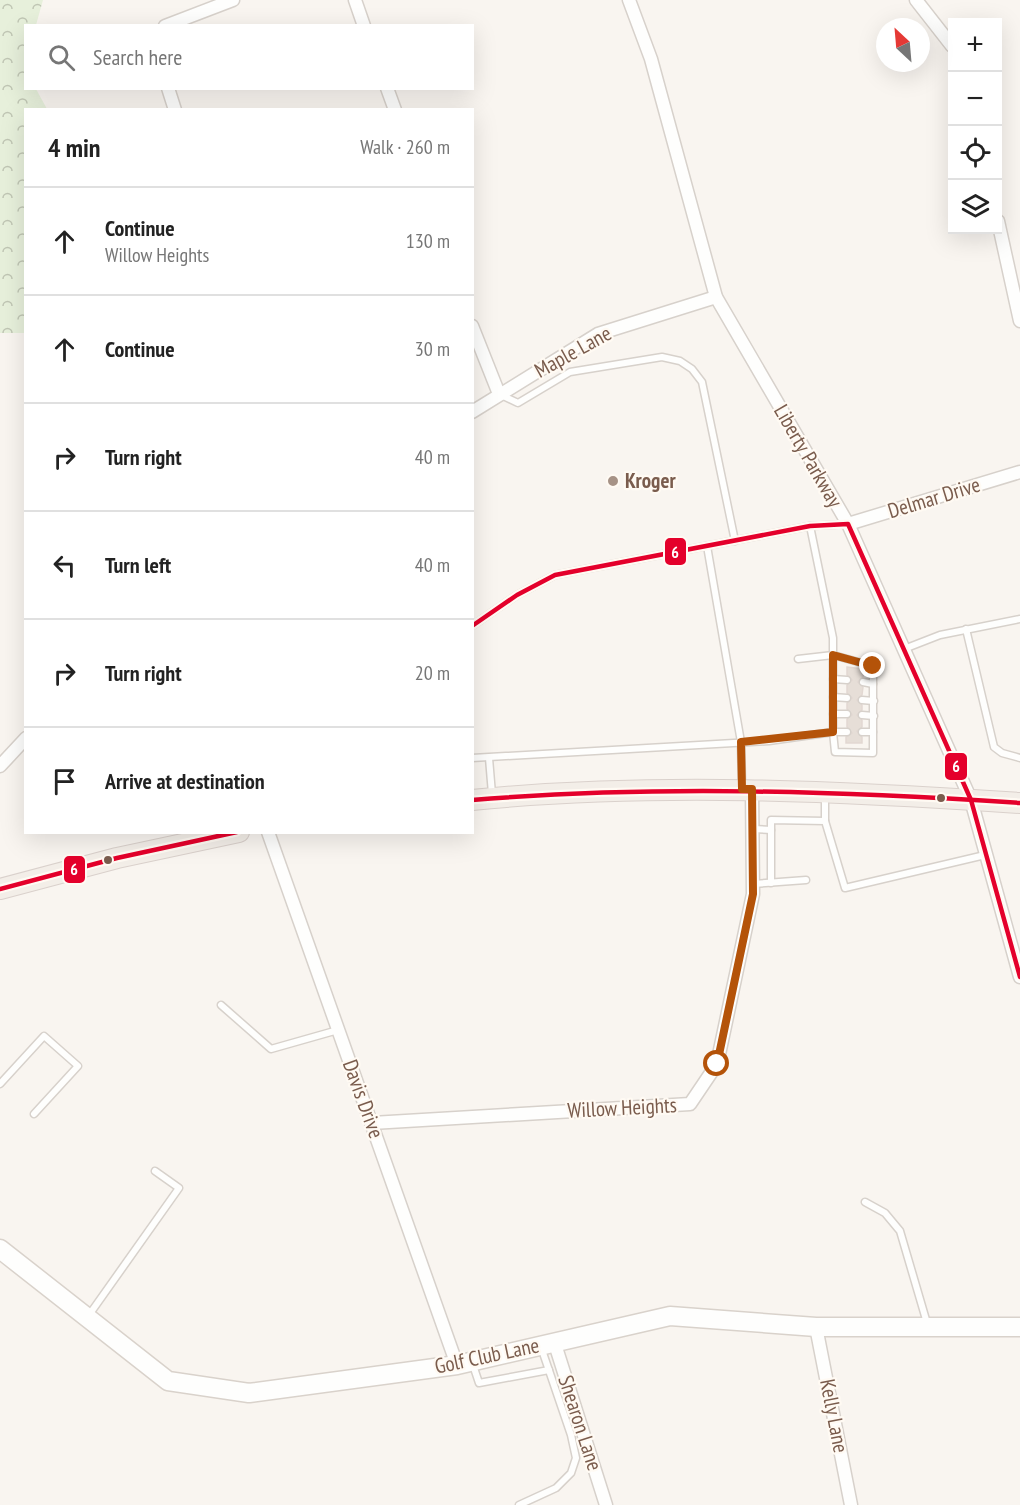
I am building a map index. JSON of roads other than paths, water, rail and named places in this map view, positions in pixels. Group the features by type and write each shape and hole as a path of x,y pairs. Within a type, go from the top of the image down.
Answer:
{"main road":[{"path":"474,800 636,789 747,789 1020,803"},
{"path":"0,889 117,858 230,834"}],"street":[{"path":"170,24 232,0"},
{"path":"355,0 363,24"},
{"name":"Liberty Parkway","path":"628,0 651,60 716,297 848,524 904,649 971,800 1020,977"},
{"path":"916,0 948,41"},
{"path":"169,90 174,108"},
{"path":"388,90 394,108"},
{"path":"1001,234 1020,321"},
{"name":"Maple Lane","path":"474,411 598,334 716,297"},
{"path":"474,331 499,394"},
{"name":"Delmar Drive","path":"848,524 1020,472"},
{"path":"0,766 5,750 24,739"},
{"name":"Willow Heights","path":"372,1122 690,1104 717,1064 753,894 753,829 747,789"},
{"name":"Davis Drive","path":"269,834 372,1122 465,1363"},
{"name":"Golf Club Lane","path":"0,1249 168,1382 249,1393 465,1363 670,1316 816,1327 1020,1327"},
{"name":"Kelly Lane","path":"816,1327 851,1505"},
{"name":"Shearon Lane","path":"547,1343 606,1505"}],"lane":[{"path":"499,394 518,403 570,372 662,357 680,361 692,369 702,382 735,542"},
{"path":"474,625 517,595 555,575 810,526 848,524"},
{"path":"798,659 833,655 873,666 873,753 836,752 833,732 833,655 833,638 810,526"},
{"path":"707,546 747,789"},
{"path":"904,649 940,634 1020,619"},
{"path":"966,629 994,747 1002,753 1020,758"},
{"path":"833,679 847,680"},
{"path":"862,682 873,684"},
{"path":"833,697 847,698"},
{"path":"862,700 874,701"},
{"path":"833,714 847,714"},
{"path":"862,715 874,716"},
{"path":"474,759 741,742 847,732"},
{"path":"862,732 873,732"},
{"path":"489,758 493,798"},
{"path":"825,792 825,821 845,888 985,855"},
{"path":"771,883 771,820 825,821"},
{"path":"753,829 771,830"},
{"path":"753,884 806,880"},
{"path":"221,1005 271,1049 338,1030"},
{"path":"0,1084 44,1036 52,1043 78,1066 34,1114"},
{"path":"87,1318 180,1188 155,1171"},
{"path":"865,1202 885,1213 900,1231 928,1327"},
{"path":"519,1505 556,1488 571,1473 576,1458 571,1435 549,1370 547,1343"},
{"path":"465,1363 479,1383 549,1370"}],"place":[{"name":"Kroger","path":"613,481"}]}
